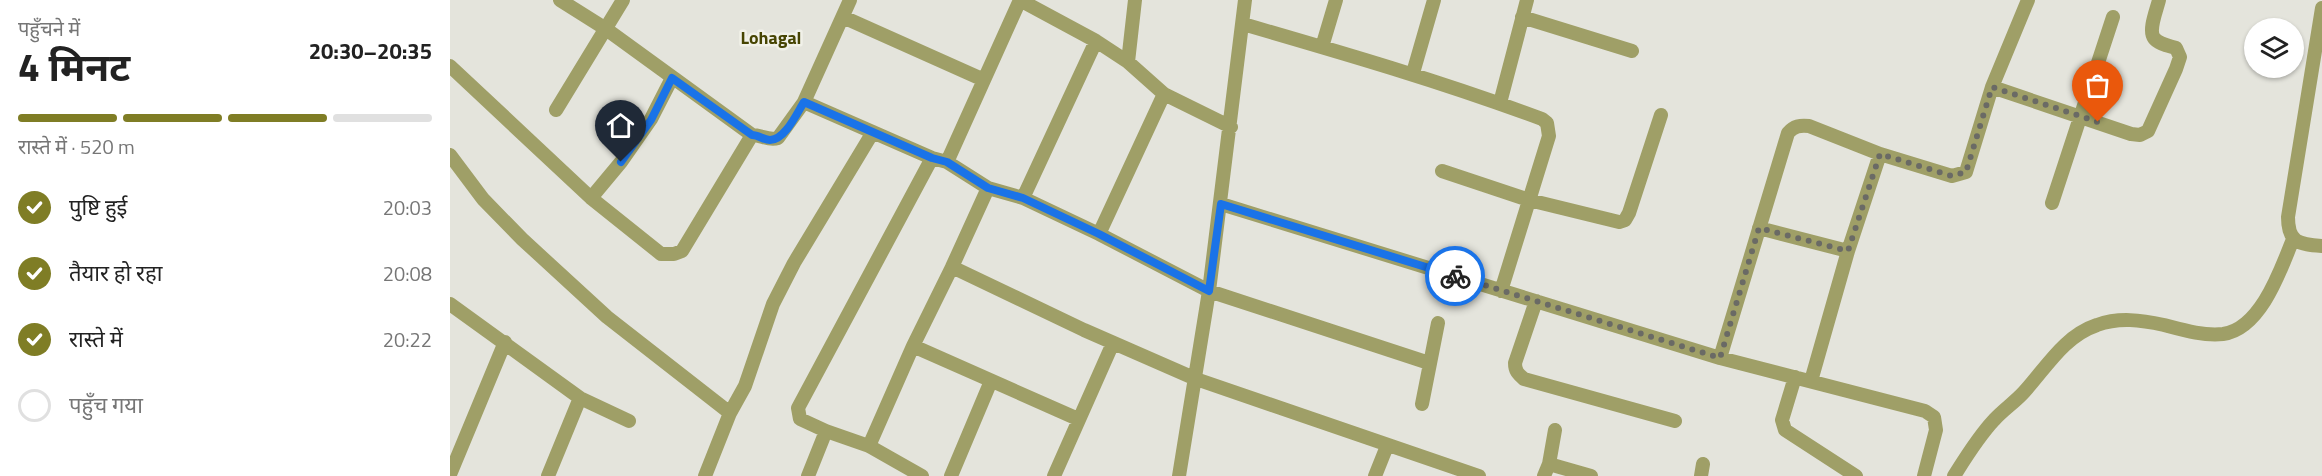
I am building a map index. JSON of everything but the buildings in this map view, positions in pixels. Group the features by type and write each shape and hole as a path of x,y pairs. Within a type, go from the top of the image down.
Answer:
{"street":[{"path":"560,0 606,29 752,135 758,135 767,140 778,138 804,102 850,0"},
{"path":"556,110 623,0"},
{"path":"947,162 1020,0 1096,41 1128,62 1164,94 1231,127"},
{"path":"1128,62 1135,0"},
{"path":"1179,476 1209,291 1245,0"},
{"path":"1322,47 1336,0"},
{"path":"1413,74 1434,0"},
{"path":"1500,103 1527,0"},
{"path":"1720,358 1788,133 1803,125 1809,126 1880,154 1952,176 1966,172 1992,87 2028,0"},
{"path":"1992,87 2131,134 2140,135 2148,131 2180,57 2176,48 2153,37 2152,29 2159,0"},
{"path":"2322,8 2288,217 2288,228 2293,239 2303,244 2322,246"},
{"path":"843,17 984,80"},
{"path":"1522,17 1632,51"},
{"path":"2052,202 2113,17"},
{"path":"1243,24 1413,74 1500,103 1547,123 1549,136 1501,291"},
{"path":"1023,198 1096,41"},
{"path":"450,66 591,198 662,254 682,251 752,135"},
{"path":"591,198 621,162 651,120 672,78"},
{"path":"1099,234 1164,94"},
{"path":"804,102 932,158 947,162 988,188 1023,198 1209,291 1429,363"},
{"path":"1442,171 1529,200 1612,222 1625,220 1661,116"},
{"path":"705,476 730,413 745,386 773,304 794,263 873,132"},
{"path":"1811,381 1848,251 1880,154"},
{"path":"916,474 869,446 826,431 800,418 798,408 932,158"},
{"path":"451,159 483,199 522,239 607,317 730,413"},
{"path":"869,446 913,346 988,188"},
{"path":"1221,204 1720,358 1925,411 1934,417 1936,430 1924,476"},
{"path":"1759,228 1848,251"},
{"path":"1954,476 1972,448 1994,421 2024,392 2064,344 2093,326 2112,320 2143,320 2200,334 2225,334 2246,323 2264,302 2275,283 2293,239"},
{"path":"952,267 1113,343 1196,379 1479,476"},
{"path":"1536,301 1515,363 1518,374 1524,379 1675,421"},
{"path":"453,310 505,342 580,398 629,420"},
{"path":"1422,404 1438,323"},
{"path":"450,473 505,342"},
{"path":"1054,476 1113,343"},
{"path":"913,346 1078,418"},
{"path":"1795,377 1782,420 1785,430 1856,476"},
{"path":"951,476 991,381"},
{"path":"548,476 580,398"},
{"path":"1556,430 1547,470 1592,476"},
{"path":"808,476 826,431"},
{"path":"1375,476 1387,446"}],"way so far":[{"path":"1455,276 1720,358 1759,228 1848,251 1880,154 1952,176 1966,172 1992,87 2098,122"}],"district":[{"name":"Lohagal","path":"771,38"}],"route":[{"path":"621,162 651,120 672,78 752,135 758,135 767,140 778,138 784,132 804,102 932,158 947,162 988,188 1023,198 1209,291 1221,204 1455,276"}]}
